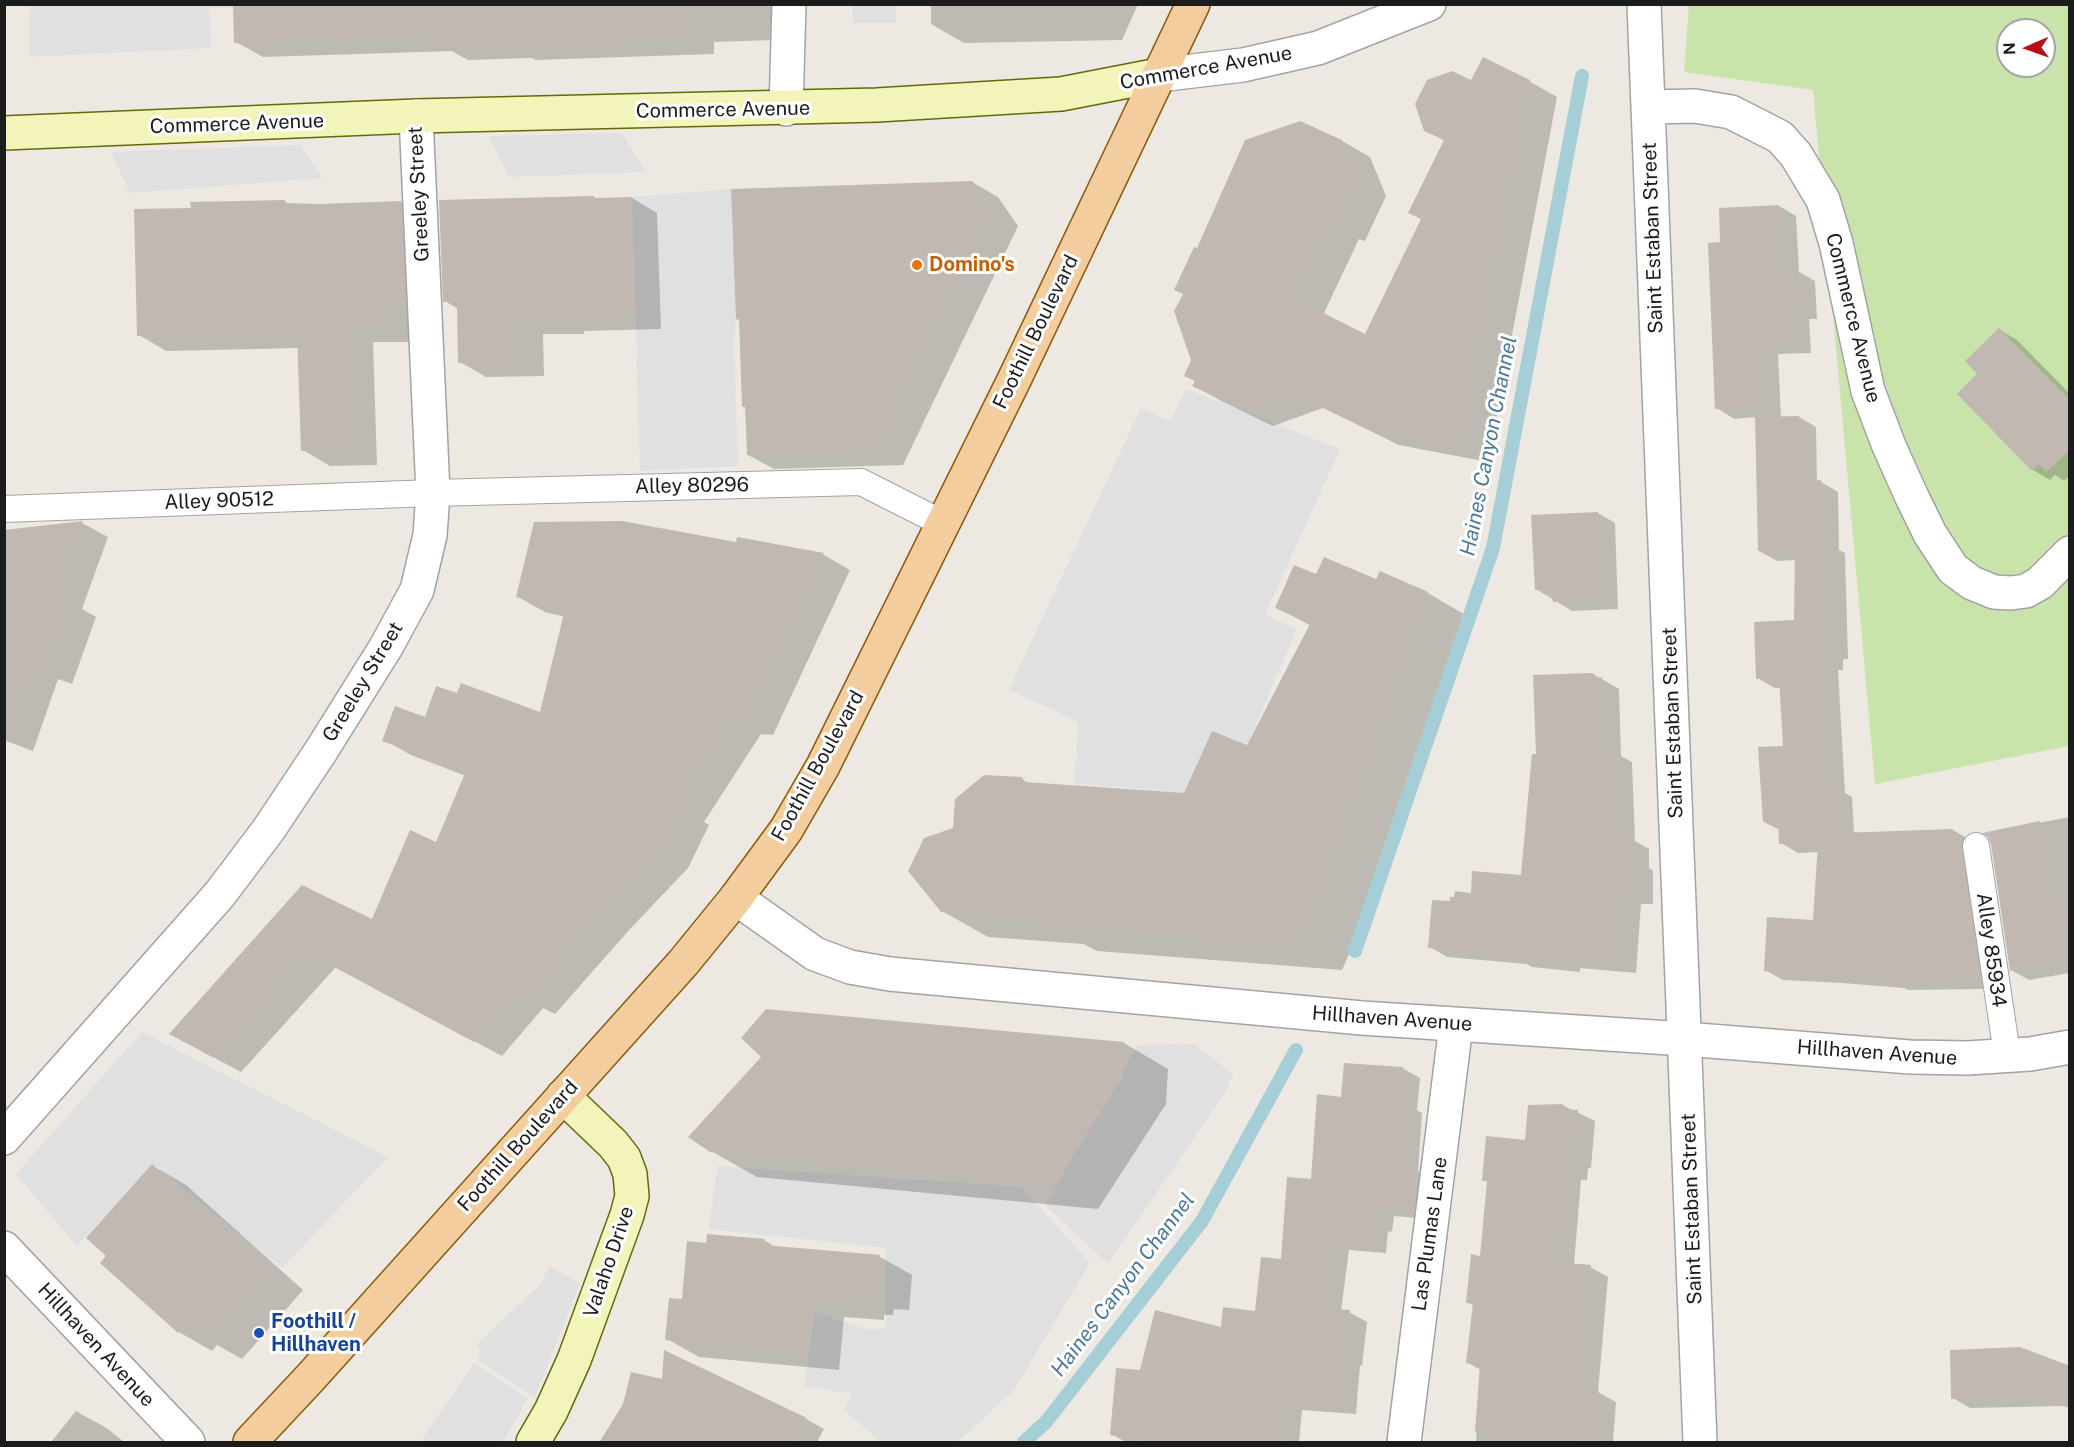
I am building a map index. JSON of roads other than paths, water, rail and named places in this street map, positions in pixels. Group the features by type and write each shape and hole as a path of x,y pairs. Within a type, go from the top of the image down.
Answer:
{"main road":[{"name":"Foothill Boulevard","path":"250,1443 683,963 736,898 786,830 823,766 1014,380 1193,4"}],"street":[{"path":"786,109 789,4"},
{"name":"Commerce Avenue","path":"4,133 416,116 786,109 1061,93 1159,75 1243,65 1318,48 1429,4"},
{"name":"Saint Estaban Street","path":"1644,4 1700,1443"},
{"name":"Commerce Avenue","path":"1648,107 1695,106 1731,112 1780,136 1796,155 1823,200 1836,243 1868,391 1911,495 1930,534 1953,568 1972,583 1994,592 2011,593 2026,591 2040,583 2070,553"},
{"name":"Greeley Street","path":"4,1138 220,894 269,829 386,647 417,590 430,535 433,493 416,116"},
{"name":"Hillhaven Avenue","path":"736,898 815,954 850,967 890,974 1362,1018 1686,1039 1910,1057 1968,1058 2030,1054 2070,1047"},
{"name":"Las Plumas Lane","path":"1404,1443 1420,1301 1437,1192 1456,1024"},
{"name":"Valaho Drive","path":"533,1443 551,1411 574,1360 632,1196 630,1174 624,1158 613,1144 563,1096"},
{"name":"Hillhaven Avenue","path":"4,1248 188,1443"}],"lane":[{"name":"Alley 80296","path":"433,493 861,482 942,524"},
{"name":"Alley 90512","path":"4,509 433,493"},
{"name":"Alley 85934","path":"1976,846 2007,1054"}],"waterway":[{"name":"Haines Canyon Channel","path":"1355,951 1493,548 1582,76"},
{"name":"Haines Canyon Channel","path":"1024,1442 1046,1422 1202,1221 1296,1050"}],"place":[{"name":"Domino's","path":"917,265"},
{"name":"Foothill / Hillhaven","path":"259,1333"}]}
